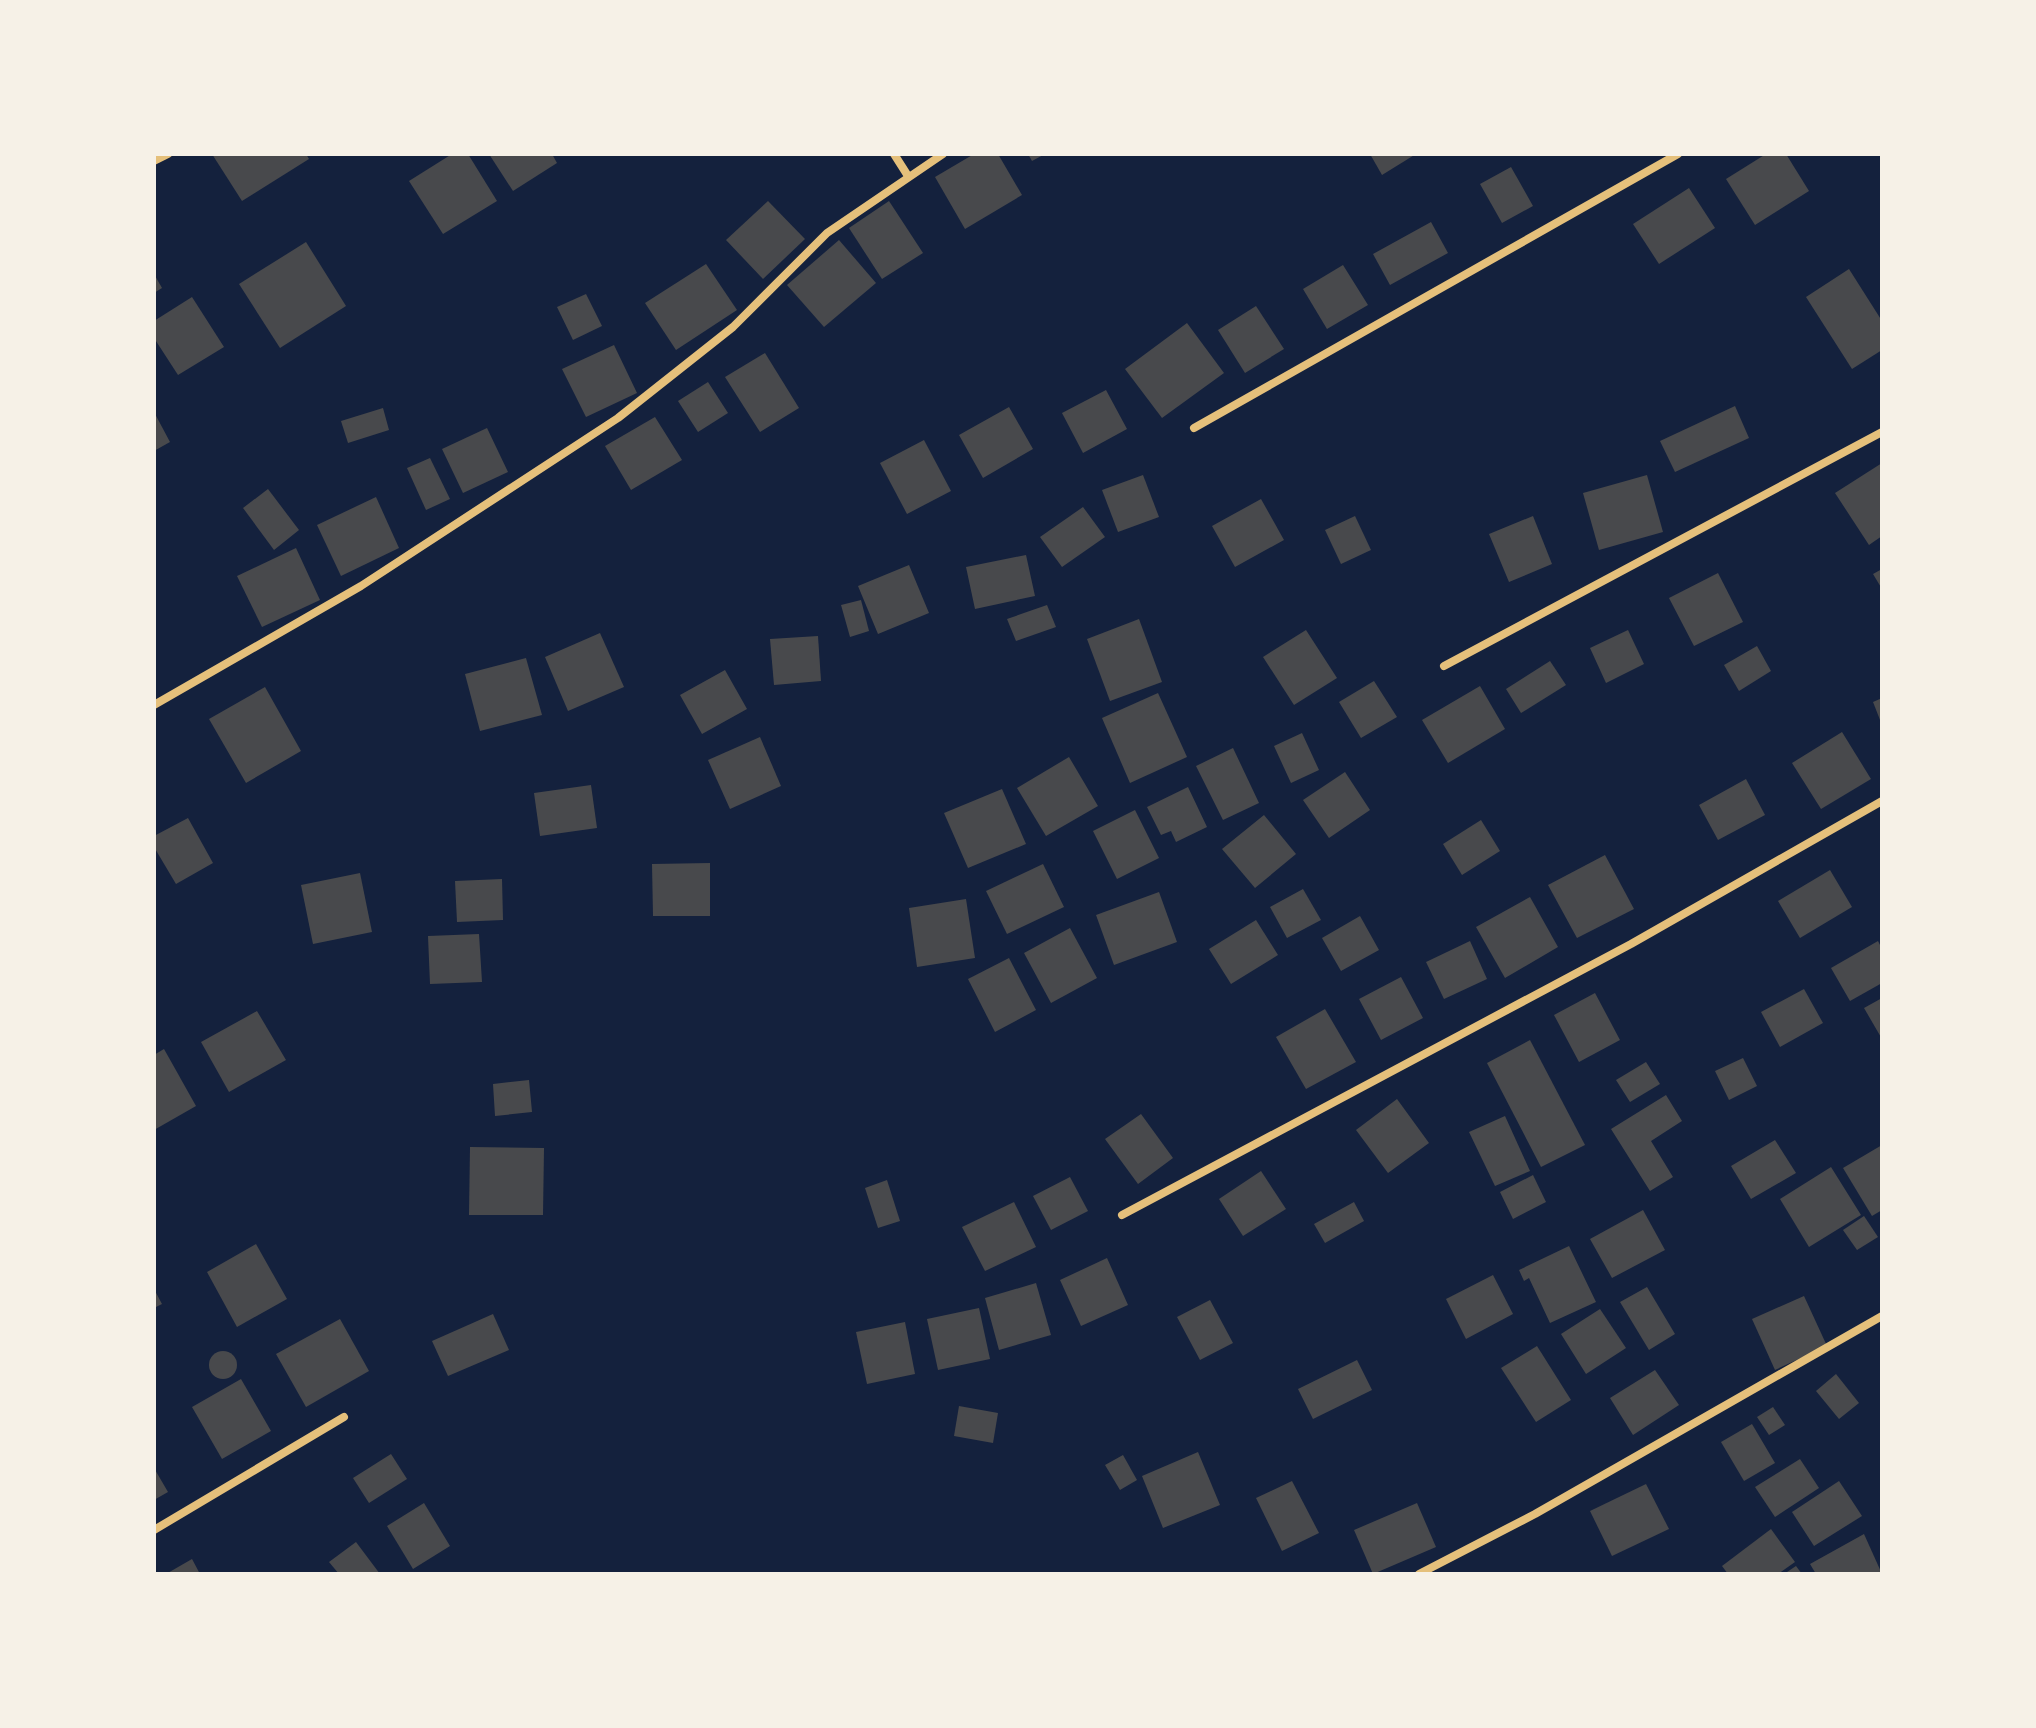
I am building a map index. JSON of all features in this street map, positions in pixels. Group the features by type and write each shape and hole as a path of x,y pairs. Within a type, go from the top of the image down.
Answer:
{"street":[{"path":"154,161 168,154"},
{"path":"894,154 908,176"},
{"path":"154,705 361,586 618,418 733,327 827,233 943,154"},
{"path":"1194,428 1678,154"},
{"path":"1444,666 1882,432"},
{"path":"1122,1215 1631,944 1882,801"},
{"path":"1419,1574 1535,1514 1882,1316"},
{"path":"154,1530 344,1417"}],"building":[{"path":"212,154 306,154 309,159 242,201"},
{"path":"452,154 468,154 497,201 443,234 409,181"},
{"path":"489,154 552,154 557,163 513,191"},
{"path":"974,154 998,154 1022,195 965,229 935,177"},
{"path":"1028,154 1045,154 1032,161"},
{"path":"1370,154 1416,154 1382,175"},
{"path":"1766,154 1786,154 1809,191 1755,225 1726,179"},
{"path":"1511,167 1533,206 1502,223 1480,184"},
{"path":"1689,188 1715,228 1659,264 1633,224"},
{"path":"768,201 805,239 763,279 726,240"},
{"path":"889,201 923,253 882,279 849,228"},
{"path":"1431,222 1448,253 1390,285 1373,254"},
{"path":"839,240 876,283 824,327 787,285"},
{"path":"306,242 346,306 280,348 239,284"},
{"path":"706,264 737,310 676,350 645,303"},
{"path":"1343,265 1368,305 1327,329 1303,289"},
{"path":"1849,269 1882,321 1882,350 1852,369 1806,297"},
{"path":"154,274 162,288 154,293"},
{"path":"586,294 602,326 573,340 557,307"},
{"path":"192,297 224,347 178,375 154,338 154,321"},
{"path":"1256,306 1284,349 1245,373 1218,330"},
{"path":"1187,323 1224,373 1162,418 1125,369"},
{"path":"614,345 637,393 586,417 562,369"},
{"path":"765,353 799,408 760,432 725,377"},
{"path":"708,382 728,413 698,432 678,401"},
{"path":"1106,390 1127,429 1083,453 1062,413"},
{"path":"1735,406 1749,438 1675,472 1660,441"},
{"path":"1009,407 1033,449 983,478 959,435"},
{"path":"383,408 389,430 348,443 341,421"},
{"path":"154,412 170,442 154,451"},
{"path":"655,417 682,460 631,490 605,446"},
{"path":"487,428 508,472 463,493 442,449"},
{"path":"924,440 951,491 907,514 880,463"},
{"path":"430,458 450,499 426,510 407,468"},
{"path":"1882,463 1882,536 1869,545 1835,493"},
{"path":"1143,475 1159,517 1118,532 1102,490"},
{"path":"1647,475 1663,532 1599,550 1583,493"},
{"path":"268,489 299,530 274,550 243,508"},
{"path":"376,497 399,548 341,576 317,525"},
{"path":"1261,499 1284,540 1235,567 1212,526"},
{"path":"1083,507 1105,537 1062,567 1040,537"},
{"path":"1355,516 1371,550 1341,564 1325,530"},
{"path":"1533,516 1552,564 1509,582 1489,534"},
{"path":"296,548 320,600 262,627 237,576"},
{"path":"1026,555 1035,596 975,609 966,567"},
{"path":"909,565 929,613 878,634 858,586"},
{"path":"1882,569 1882,589 1873,574"},
{"path":"1718,573 1743,622 1694,646 1669,598"},
{"path":"861,600 869,631 850,637 841,605"},
{"path":"1047,605 1056,627 1016,641 1007,619"},
{"path":"1139,619 1162,682 1110,701 1087,639"},
{"path":"1306,630 1337,678 1294,705 1263,657"},
{"path":"1628,630 1644,664 1606,683 1590,648"},
{"path":"600,633 624,687 568,711 545,657"},
{"path":"818,636 821,681 774,685 770,639"},
{"path":"1757,646 1771,671 1739,691 1724,665"},
{"path":"526,658 542,715 480,731 465,674"},
{"path":"1550,661 1566,685 1521,713 1506,689"},
{"path":"725,670 747,709 702,734 680,695"},
{"path":"1374,681 1397,717 1361,738 1339,702"},
{"path":"1480,686 1505,729 1448,763 1422,720"},
{"path":"265,687 301,751 246,783 209,719"},
{"path":"1158,693 1187,757 1130,783 1102,718"},
{"path":"1882,698 1882,725 1873,702"},
{"path":"1842,732 1871,779 1821,809 1792,763"},
{"path":"1302,733 1319,770 1291,783 1274,746"},
{"path":"760,737 781,786 730,809 708,760"},
{"path":"1233,748 1259,803 1223,820 1196,766"},
{"path":"1069,757 1098,806 1046,836 1017,788"},
{"path":"1345,772 1370,810 1329,838 1303,800"},
{"path":"1746,779 1765,815 1718,840 1699,805"},
{"path":"591,785 597,828 540,836 534,793"},
{"path":"1188,787 1207,827 1176,842 1171,831 1161,835 1147,807"},
{"path":"1002,789 1026,844 968,868 944,813"},
{"path":"1135,810 1159,858 1117,879 1093,831"},
{"path":"1264,815 1296,854 1255,888 1222,849"},
{"path":"188,818 213,863 176,884 154,847 154,836"},
{"path":"1481,820 1500,851 1462,875 1443,844"},
{"path":"1605,855 1634,909 1577,938 1548,885"},
{"path":"710,863 710,916 653,916 652,864"},
{"path":"1043,864 1064,907 1007,934 986,891"},
{"path":"1830,870 1852,907 1800,938 1778,901"},
{"path":"360,873 372,932 313,944 301,885"},
{"path":"502,879 503,920 457,922 455,881"},
{"path":"1303,889 1321,920 1287,938 1270,907"},
{"path":"1159,892 1177,942 1114,965 1096,915"},
{"path":"1530,897 1558,947 1505,978 1476,927"},
{"path":"966,899 975,958 917,967 909,908"},
{"path":"1360,916 1379,950 1341,971 1322,938"},
{"path":"1256,920 1278,955 1231,984 1209,949"},
{"path":"1070,928 1097,978 1051,1003 1024,953"},
{"path":"479,934 482,982 430,984 428,936"},
{"path":"1470,941 1487,979 1444,999 1426,962"},
{"path":"1878,941 1882,949 1882,983 1850,1001 1831,968"},
{"path":"1009,958 1036,1010 995,1032 968,979"},
{"path":"1401,977 1423,1018 1381,1040 1359,999"},
{"path":"1804,989 1823,1023 1780,1047 1761,1012"},
{"path":"1595,993 1620,1040 1579,1062 1554,1015"},
{"path":"1882,998 1882,1039 1864,1008"},
{"path":"1325,1009 1356,1062 1306,1089 1276,1037"},
{"path":"257,1011 286,1060 229,1092 201,1042"},
{"path":"1530,1040 1585,1145 1541,1167 1487,1063"},
{"path":"164,1049 196,1106 154,1130 154,1055"},
{"path":"1743,1058 1757,1086 1729,1100 1715,1071"},
{"path":"1646,1062 1660,1084 1630,1102 1616,1080"},
{"path":"529,1080 532,1112 495,1116 493,1084"},
{"path":"1666,1095 1682,1121 1651,1141 1673,1177 1650,1191 1611,1129"},
{"path":"1397,1099 1429,1143 1388,1173 1356,1130"},
{"path":"1141,1114 1173,1158 1138,1184 1105,1139"},
{"path":"1505,1116 1530,1171 1495,1186 1469,1132"},
{"path":"1775,1140 1796,1173 1751,1199 1731,1166"},
{"path":"1882,1145 1882,1210 1872,1216 1843,1168"},
{"path":"470,1147 544,1148 543,1215 469,1215"},
{"path":"1831,1167 1861,1215 1809,1247 1780,1199"},
{"path":"1261,1171 1286,1209 1243,1236 1219,1199"},
{"path":"1533,1175 1546,1202 1513,1219 1500,1192"},
{"path":"1070,1177 1088,1211 1051,1230 1033,1196"},
{"path":"887,1180 900,1221 878,1228 865,1188"},
{"path":"1014,1202 1036,1247 985,1271 962,1227"},
{"path":"1354,1202 1364,1221 1325,1243 1314,1224"},
{"path":"1643,1210 1665,1250 1612,1278 1590,1239"},
{"path":"1864,1216 1878,1237 1857,1250 1843,1230"},
{"path":"256,1244 287,1299 237,1327 207,1272"},
{"path":"1569,1246 1596,1302 1550,1323 1529,1278 1524,1281 1519,1270"},
{"path":"1107,1258 1128,1305 1081,1326 1060,1280"},
{"path":"1493,1275 1513,1314 1466,1339 1446,1299"},
{"path":"1036,1283 1051,1335 999,1350 985,1298"},
{"path":"1647,1287 1675,1334 1649,1350 1620,1302"},
{"path":"154,1289 162,1304 154,1308"},
{"path":"1804,1296 1827,1346 1775,1370 1752,1319"},
{"path":"1210,1300 1233,1343 1200,1360 1177,1317"},
{"path":"979,1308 990,1359 938,1370 927,1319"},
{"path":"1600,1309 1626,1348 1586,1374 1561,1334"},
{"path":"493,1314 509,1350 448,1376 432,1341"},
{"path":"340,1319 369,1371 306,1407 276,1354"},
{"path":"905,1322 915,1374 867,1384 856,1332"},
{"path":"1537,1346 1571,1400 1536,1422 1501,1368"},
{"path":"223,1351 233,1355 237,1365 233,1375 223,1379 213,1375 209,1365 213,1355"},
{"path":"1357,1360 1372,1390 1313,1419 1298,1389"},
{"path":"1655,1370 1679,1405 1633,1435 1610,1398"},
{"path":"1836,1374 1859,1403 1839,1419 1816,1391"},
{"path":"241,1379 271,1431 222,1459 192,1407"},
{"path":"959,1406 998,1413 993,1443 954,1436"},
{"path":"1773,1407 1785,1425 1769,1435 1757,1417"},
{"path":"1752,1424 1775,1463 1744,1481 1721,1442"},
{"path":"1198,1452 1220,1505 1163,1528 1142,1476"},
{"path":"391,1454 407,1479 369,1503 353,1478"},
{"path":"1123,1455 1137,1480 1120,1490 1105,1465"},
{"path":"1800,1459 1819,1488 1775,1517 1755,1487"},
{"path":"154,1468 168,1492 154,1500"},
{"path":"1292,1481 1319,1533 1282,1551 1256,1498"},
{"path":"1839,1481 1862,1516 1814,1546 1792,1512"},
{"path":"1646,1484 1669,1529 1612,1556 1590,1511"},
{"path":"424,1503 450,1546 413,1569 387,1526"},
{"path":"1417,1503 1436,1547 1373,1574 1354,1530"},
{"path":"1771,1529 1795,1562 1778,1574 1728,1574 1722,1566"},
{"path":"1864,1534 1882,1574 1816,1574 1810,1564"},
{"path":"356,1542 380,1574 339,1574 329,1562"},
{"path":"192,1559 200,1574 166,1574"},
{"path":"1796,1566 1802,1574 1784,1574"}]}
